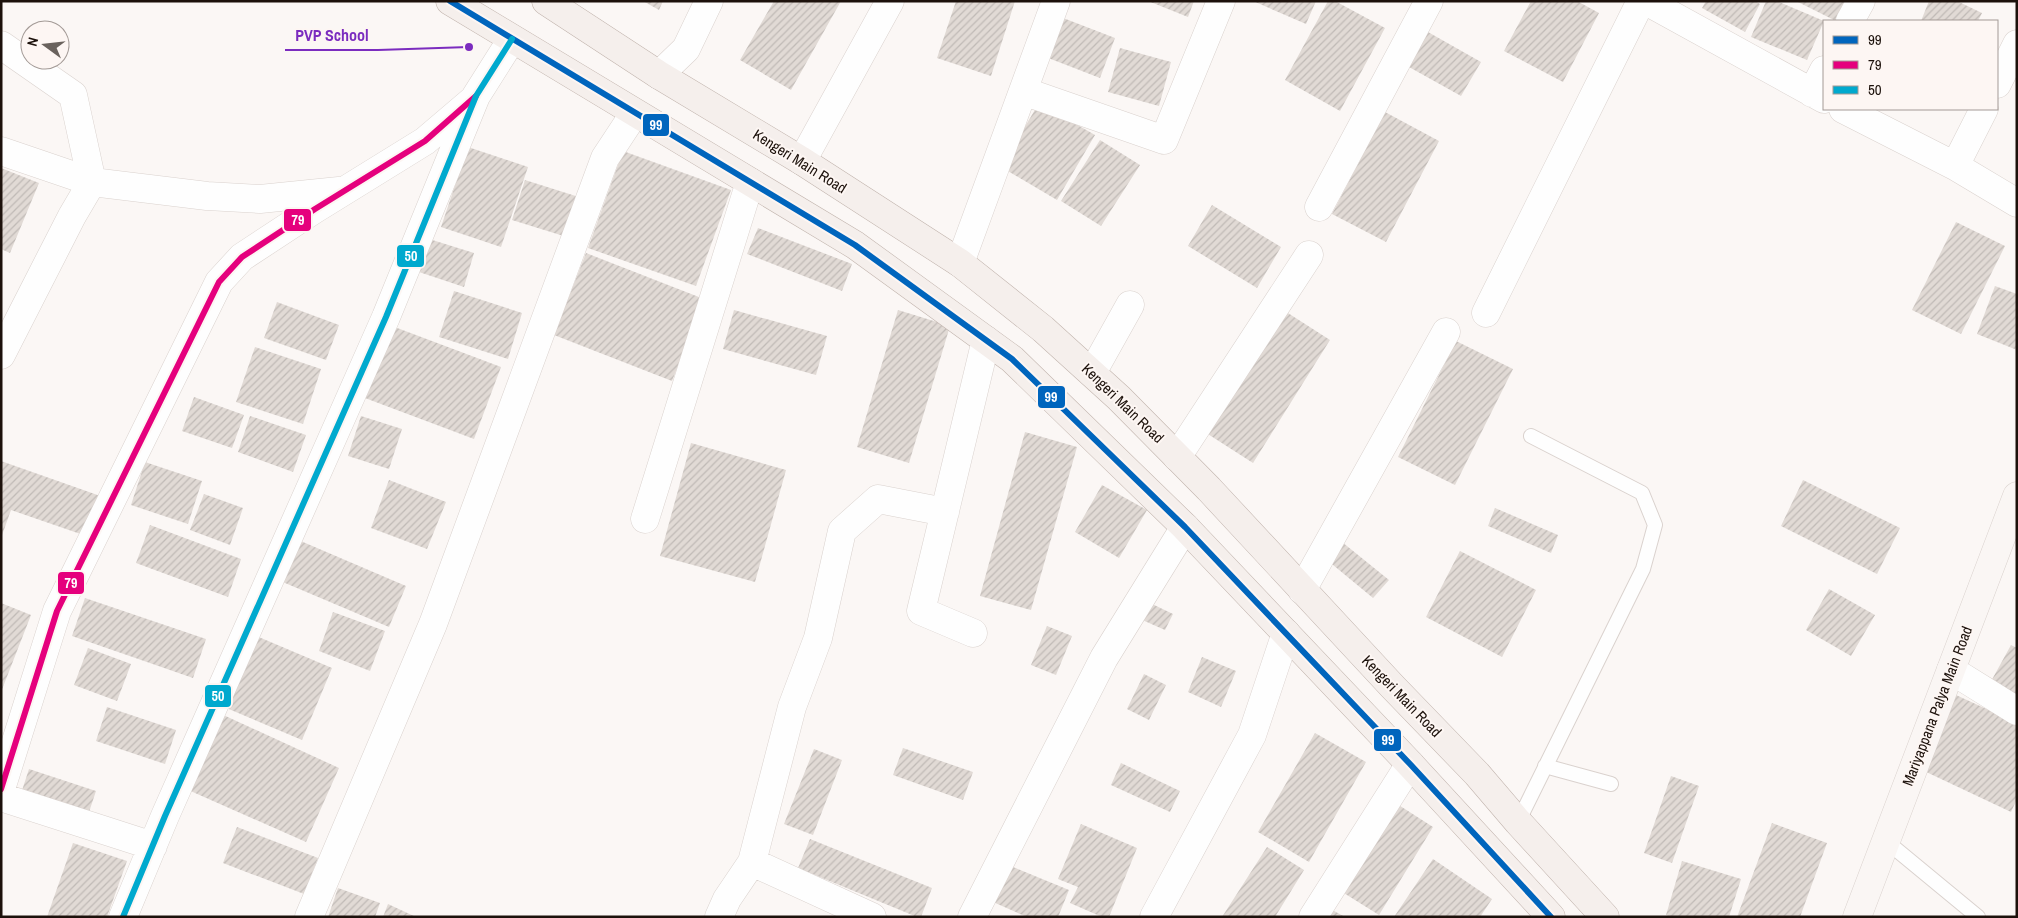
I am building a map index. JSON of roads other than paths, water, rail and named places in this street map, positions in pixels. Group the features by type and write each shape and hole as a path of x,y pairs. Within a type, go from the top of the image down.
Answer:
{"main road":[{"path":"450,1 634,114 855,245 1012,359 1185,527 1410,764 1551,917"},
{"name":"Kengeri Main Road","path":"546,1 659,75 802,161 960,263 1043,329 1092,373 1177,456 1477,774 1605,917"}],"street":[{"path":"659,75 686,48 709,1"},
{"path":"802,161 890,1"},
{"path":"960,263 1056,1"},
{"path":"1023,91 1164,140 1221,1"},
{"path":"1319,207 1429,1"},
{"path":"1486,313 1642,1"},
{"path":"1646,1 1675,8 1820,87"},
{"path":"1851,20 1861,1"},
{"path":"123,917 386,317 476,96 512,39"},
{"path":"1998,82 2017,44"},
{"path":"1,45 73,95 92,182 72,216 1,355"},
{"path":"1,789 57,611 219,282 242,257 425,141 476,96"},
{"path":"1845,110 1955,166 2017,203"},
{"path":"1955,166 1983,110"},
{"path":"309,917 433,624 605,158 634,114"},
{"path":"1,151 92,182 207,196 260,199 346,190"},
{"path":"645,519 750,182"},
{"path":"1177,456 1309,255"},
{"path":"1092,373 1130,304"},
{"path":"1302,590 1446,332"},
{"path":"973,633 921,611 986,340"},
{"name":"Mariyappana Palya Main Road","path":"1858,917 1951,670 2010,535 2017,496"},
{"path":"719,917 727,900 752,862 792,707 818,638 842,531 878,499 945,512"},
{"path":"972,917 1104,658 1185,527"},
{"path":"1154,917 1252,735 1286,633"},
{"path":"1951,670 2017,711"},
{"path":"1313,917 1410,764"},
{"path":"1,797 153,846"},
{"path":"752,862 872,917"}],"lane":[{"path":"1518,822 1643,569 1654,525 1642,493 1530,436"},
{"path":"1546,766 1611,784"},
{"path":"1886,842 1978,917"}],"place":[{"name":"PVP School","path":"469,47"}]}
